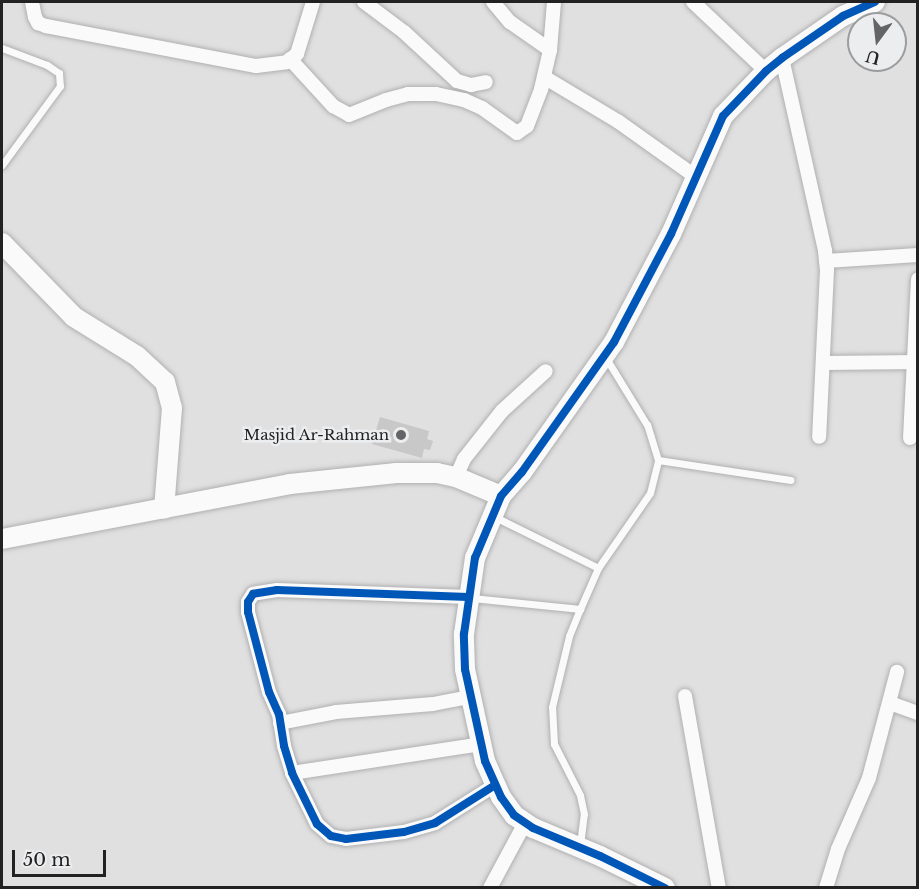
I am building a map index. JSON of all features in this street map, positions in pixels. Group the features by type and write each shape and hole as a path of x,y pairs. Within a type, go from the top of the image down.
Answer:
{"street":[{"path":"32,2 34,17 46,26 231,63 270,65 290,59 297,54 303,43 313,2"},
{"path":"364,2 422,47 457,81 471,85 486,82"},
{"path":"493,2 510,22 550,50"},
{"path":"290,59 333,106 349,115 408,94 436,94 464,100 482,108 517,133 527,126 544,77 550,50 554,2"},
{"path":"693,2 766,71"},
{"path":"665,888 580,847 525,824 508,808 495,785 481,744 470,697 464,634 475,558 491,514 501,496 605,357 671,234 723,116 766,71 782,58 843,16 875,2"},
{"path":"782,58 826,261 819,437"},
{"path":"544,77 619,122 696,177"},
{"path":"2,243 74,317 137,356 165,382 172,408 164,509"},
{"path":"826,261 918,255"},
{"path":"910,438 916,362 918,279"},
{"path":"823,363 916,362"},
{"path":"456,477 464,459 502,411 546,371"},
{"path":"2,539 290,484 348,477 417,472 456,477 501,496"},
{"path":"468,597 303,590 253,594 248,602 292,772 317,824 331,836 346,839 404,832 435,823 495,785"},
{"path":"826,888 838,849 869,777 897,672"},
{"path":"685,696 719,888"},
{"path":"280,723 336,712 433,704 470,697"},
{"path":"890,703 918,713"},
{"path":"292,772 481,744"},
{"path":"490,888 525,824"}],"lane":[{"path":"2,48 47,65 59,74 60,86 2,165"},
{"path":"580,847 584,814 580,795 554,744 552,707 569,636 580,609 598,568 650,493 658,460 647,425 605,357"},
{"path":"658,460 790,480"},
{"path":"491,514 598,568"},
{"path":"468,597 580,609"}],"building":[{"name":"Masjid Ar-Rahman","path":"380,417 429,431 427,439 433,441 430,450 424,449 422,458 372,444"}],"cycle path":[{"path":"665,888 600,856 533,828 514,815 501,797 485,761 465,669 464,634 475,558 501,496 522,472 614,342 671,234 723,116 766,71 782,58 843,16 875,2"},
{"path":"468,597 277,590 253,594 248,602 248,612 269,692 279,714 284,746 292,773 317,824 331,836 346,839 404,832 435,823 495,785"}],"place":[{"name":"Masjid Ar-Rahman","path":"401,435"}]}
